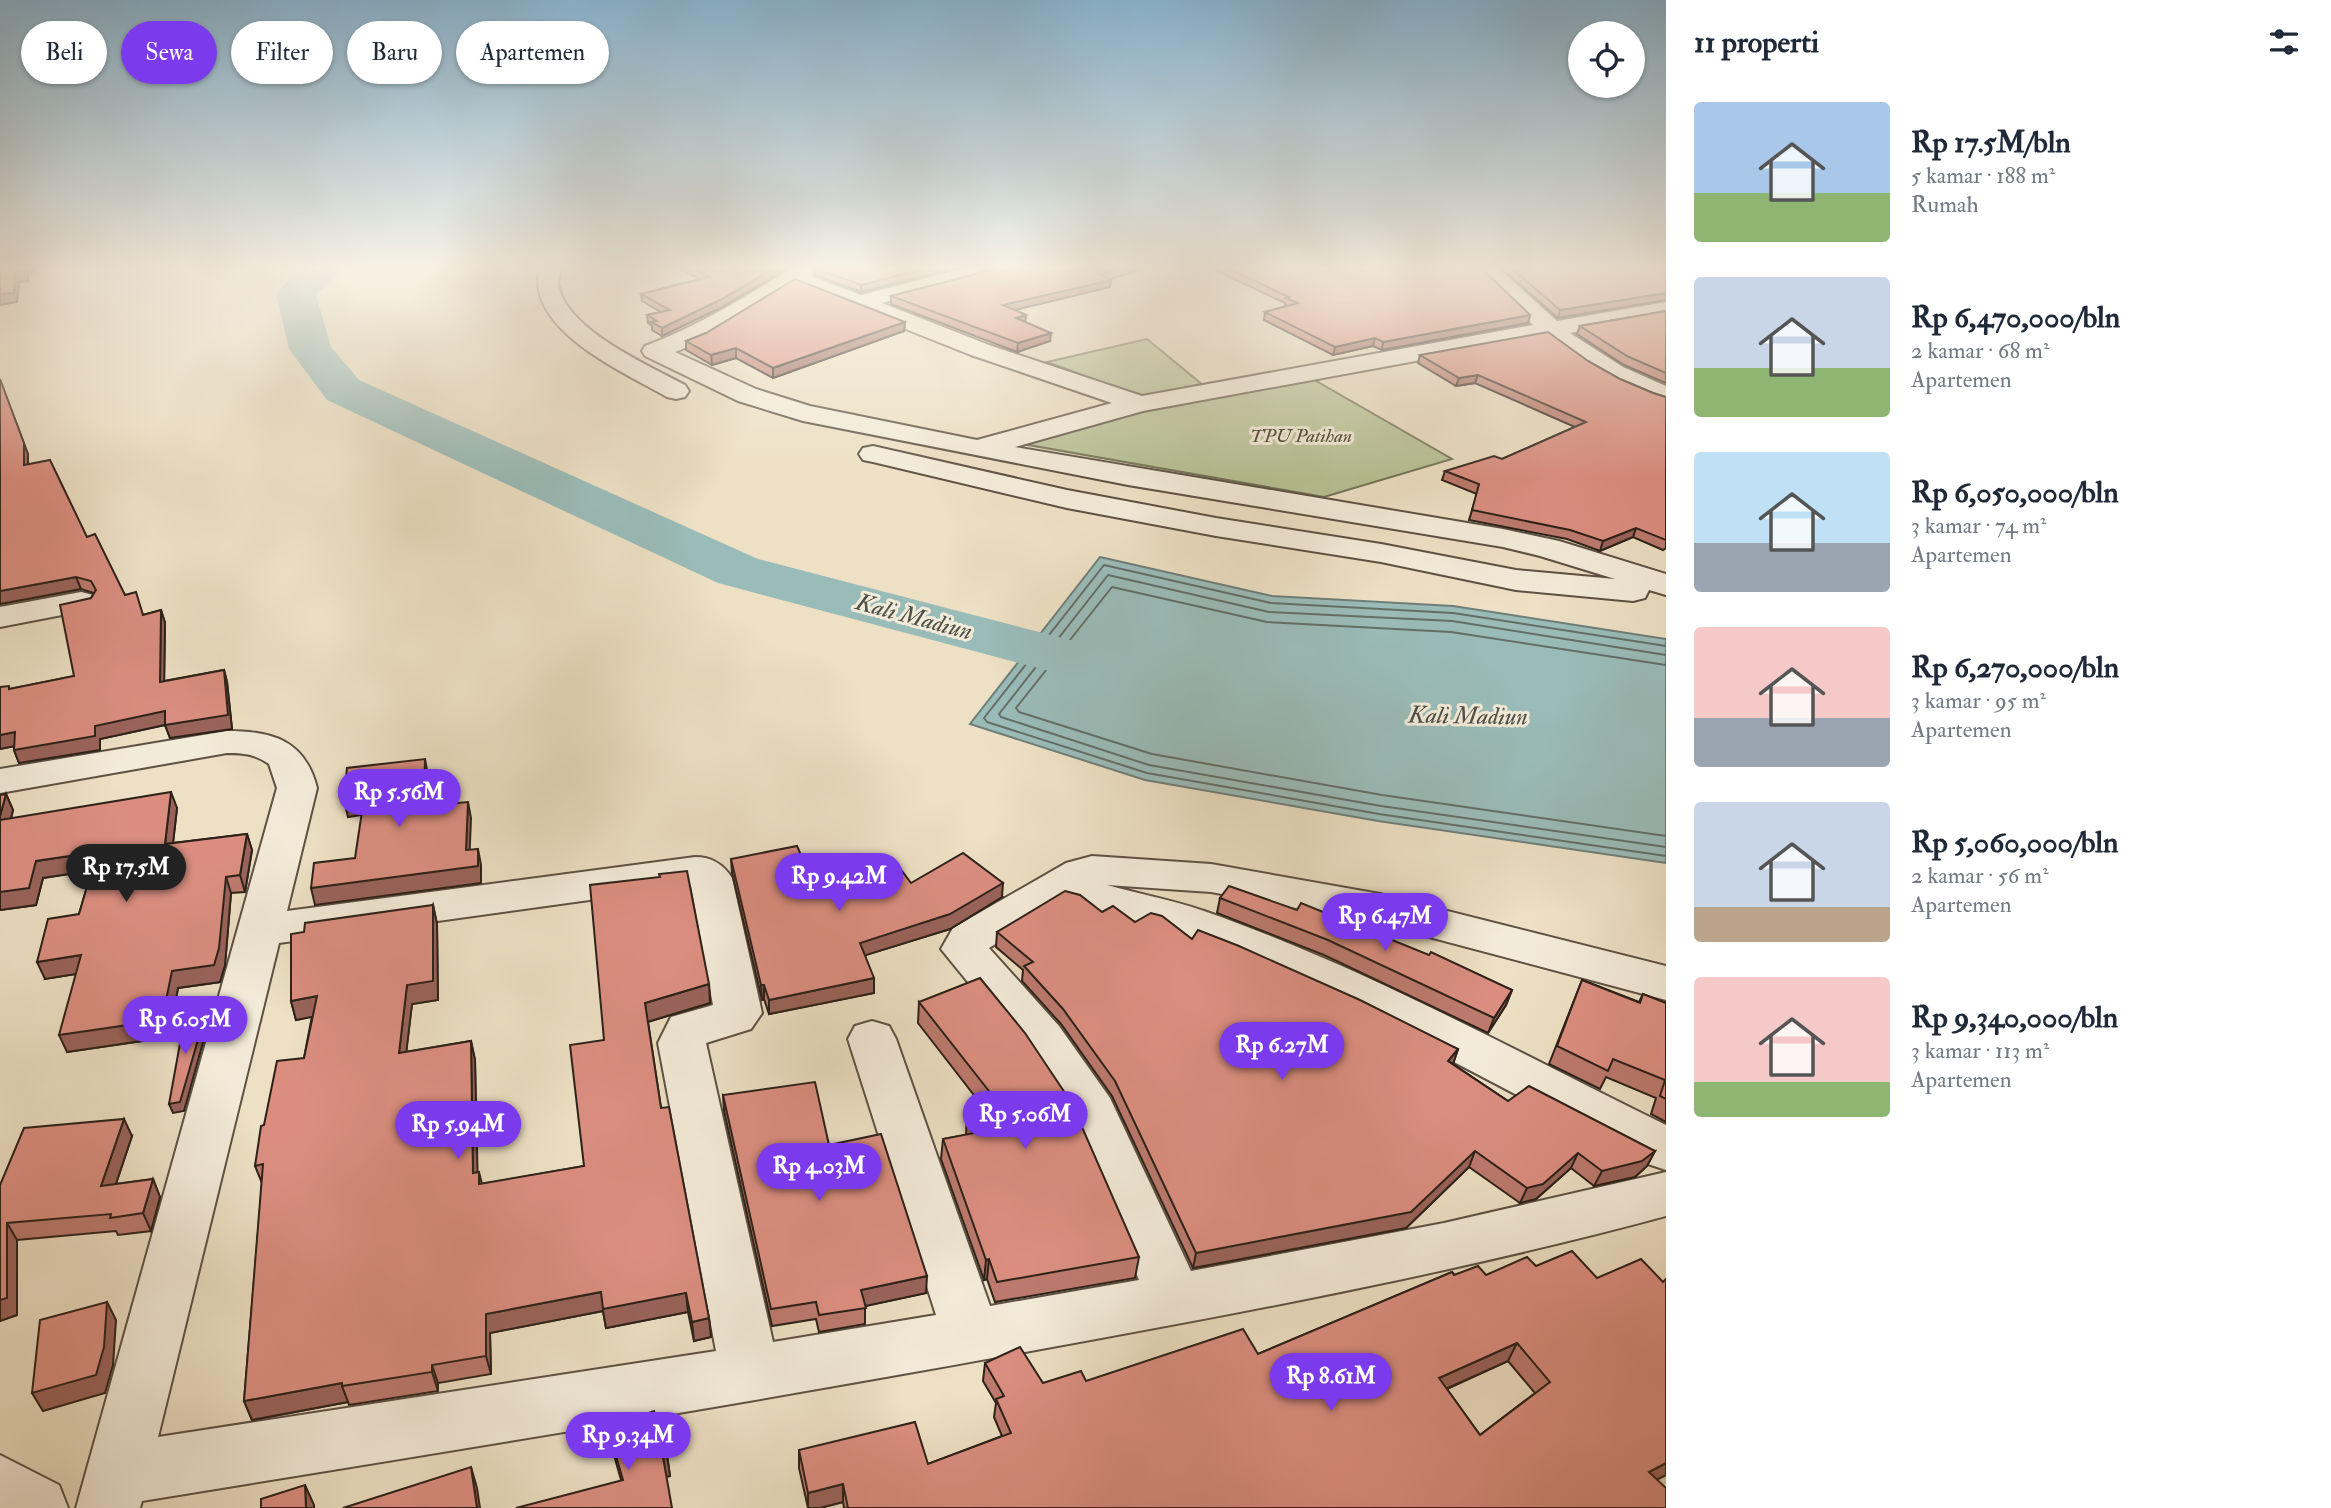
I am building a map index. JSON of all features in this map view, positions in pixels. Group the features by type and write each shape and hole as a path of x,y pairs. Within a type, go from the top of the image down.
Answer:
{"street":[{"path":"584,337 684,396 727,415 1068,499 1381,553 1516,580 1666,593"},
{"path":"690,337 654,351 747,395 803,412 1128,477 1503,538 1548,548 1666,585"},
{"path":"947,337 1140,404"},
{"path":"977,448 1140,404 1499,337"},
{"path":"1562,337 1592,360 1666,396"},
{"path":"0,617 81,602"},
{"path":"0,781 246,741 276,751 288,761 295,772 297,788 113,1491 1354,1267 1581,1217 1666,1194"},
{"path":"1176,1299 1092,1112 1042,1039 964,950 969,939 1088,870 1211,878 1380,909 1666,983"},
{"path":"260,930 695,871 707,874 711,878 738,1013 734,1017 688,1030 682,1044 750,1374"},
{"path":"1059,887 1186,921 1239,942 1372,1001 1666,1149"},
{"path":"872,1039 972,1336"},
{"path":"1581,1217 1666,1220"},
{"path":"0,1487 36,1508"}],"green space":[{"name":"TPU Patihan","path":"1147,339 1204,386 1142,397 1047,362"},
{"name":"TPU Patihan","path":"1311,378 1452,459 1324,497 1011,442 1108,414"}],"water":[{"path":"1100,557 1272,596 1453,606 1666,639 1666,863 1378,821 1145,780 970,724"}],"building":[{"path":"695,337 861,337 773,368 736,348 711,355 686,341"},
{"path":"1003,337 1037,337 1018,343"},
{"path":"1316,337 1408,337 1383,342 1375,338 1335,347"},
{"path":"1518,337 1555,337 1588,361 1620,379 1666,397 1666,540 1636,528 1603,541 1570,530 1472,510 1479,484 1445,471 1494,456 1502,459 1586,422 1478,375 1459,378 1420,355"},
{"path":"1598,337 1666,337 1666,373 1627,356"},
{"path":"0,379 24,443 24,465 50,460 87,537 95,534 125,595 136,592 143,615 161,610 160,682 224,670 228,715 165,725 165,711 95,726 95,736 14,750 15,732 0,735 0,687 9,686 9,689 74,676 60,605 91,598 96,590 91,581 76,577 0,591"},
{"path":"425,759 424,806 468,802 466,850 478,849 478,866 311,888 314,863 355,858 364,798 344,800 347,768"},
{"path":"171,792 165,844 247,834 240,875 226,877 219,948 214,965 172,971 162,1020 59,1035 81,955 37,962 48,919 79,914 97,852 36,861 29,888 0,892 0,820"},
{"path":"6,794 0,816 0,795"},
{"path":"797,846 811,878 860,855 876,870 896,863 911,883 963,853 1003,883 950,914 860,943 874,978 769,1000 764,985 761,985 731,859"},
{"path":"687,871 709,984 645,1003 661,1108 669,1107 709,1318 692,1322 686,1293 603,1309 601,1292 486,1314 486,1356 432,1365 432,1372 342,1386 342,1383 244,1401 263,1164 255,1166 261,1126 264,1125 277,1061 304,1058 317,996 291,1001 291,934 304,932 305,923 433,905 433,981 407,985 399,1053 471,1041 473,1173 479,1172 479,1184 584,1166 570,1045 604,1040 590,885"},
{"path":"1229,886 1297,910 1301,903 1429,955 1431,952 1512,990 1494,1018 1328,940 1220,898"},
{"path":"1065,891 1080,895 1102,912 1113,906 1135,922 1151,913 1162,916 1192,939 1198,930 1239,946 1360,1000 1458,1049 1448,1061 1508,1101 1529,1086 1655,1151 1642,1161 1602,1171 1578,1153 1543,1184 1527,1188 1475,1151 1411,1212 1196,1253 1115,1081 1063,1009 1024,966 1033,962 997,932"},
{"path":"980,978 1025,1033 1071,1102 1139,1257 997,1282 989,1259 986,1260 943,1139 974,1133 967,1115 1003,1109 919,1002"},
{"path":"1582,980 1640,1003 1643,994 1666,1003 1666,1099 1660,1096 1665,1080 1613,1059 1608,1071 1557,1046"},
{"path":"185,1016 204,1019 180,1102 169,1104"},
{"path":"815,1082 829,1145 881,1134 927,1276 861,1290 866,1308 819,1315 816,1302 771,1309 723,1095"},
{"path":"124,1119 101,1186 153,1179 143,1213 110,1218 111,1214 7,1223 7,1298 0,1300 0,1185 24,1128"},
{"path":"1572,1251 1597,1278 1641,1259 1663,1282 1666,1279 1666,1463 1649,1472 1666,1488 1665,1508 848,1508 843,1484 808,1493 799,1450 915,1422 928,1464 1011,1433 996,1399 1004,1396 985,1363 1020,1347 1043,1383 1081,1371 1086,1381 1243,1329 1258,1354 1452,1272 1454,1275 1478,1266 1486,1275 1527,1257 1536,1266","holes":["1517,1343 1550,1382 1480,1435 1439,1378"]},
{"path":"107,1302 104,1347 96,1375 32,1393 40,1320"},
{"path":"654,1411 667,1455 663,1457 672,1508 516,1508 623,1480 608,1428"},
{"path":"471,1467 477,1508 343,1508"},
{"path":"305,1485 306,1508 261,1508 261,1499"}],"waterway":[{"name":"Kali Madiun","path":"307,337 310,349 343,390 738,571 1117,671"}]}
